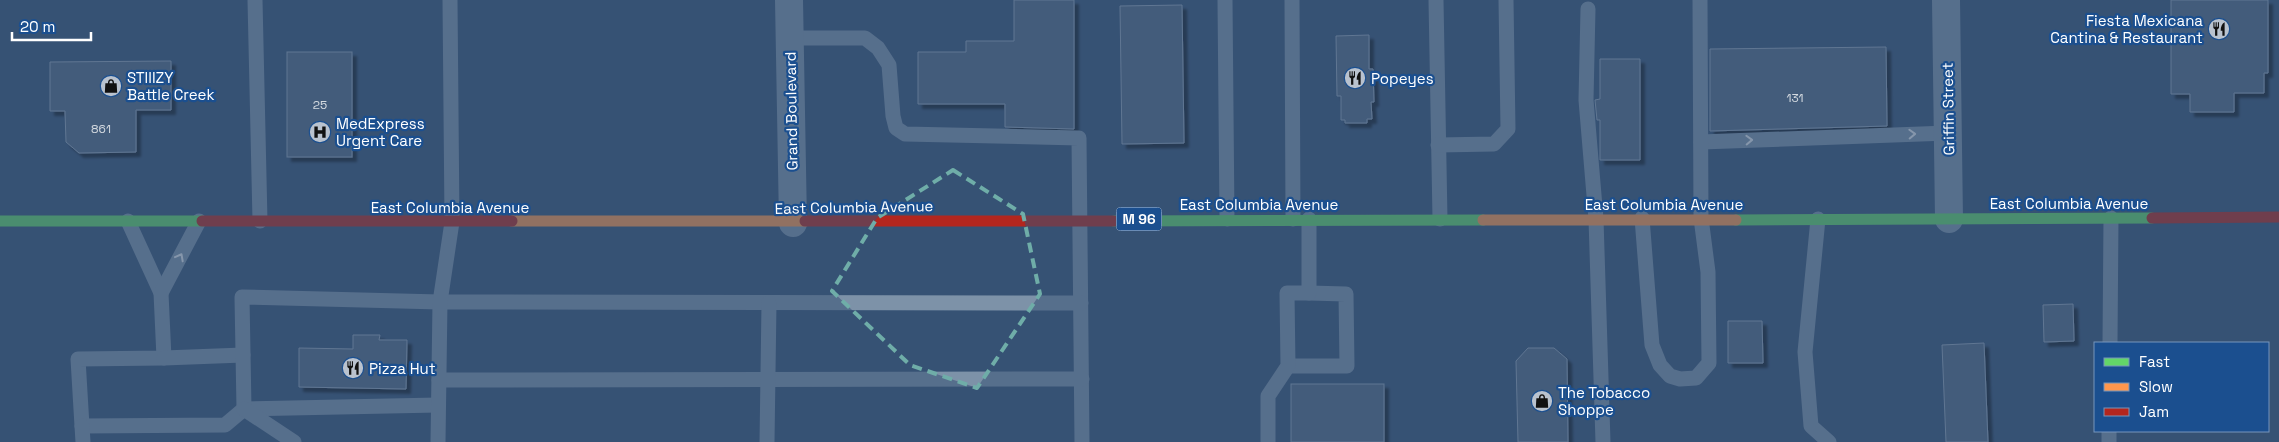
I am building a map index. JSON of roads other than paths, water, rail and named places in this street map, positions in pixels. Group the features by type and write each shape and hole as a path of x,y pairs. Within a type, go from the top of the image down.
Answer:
{"main road":[{"name":"East Columbia Avenue","path":"0,221 793,223 1293,219 1950,219 2279,216"}],"street":[{"name":"Grand Boulevard","path":"789,0 793,223"},
{"name":"Griffin Street","path":"1946,0 1950,219"}],"lane":[{"path":"255,0 260,221"},
{"path":"438,442 440,302 452,222 450,0"},
{"path":"1226,0 1227,220"},
{"path":"1292,0 1293,219"},
{"path":"1436,0 1440,219"},
{"path":"1438,145 1494,144 1508,129 1506,0"},
{"path":"1642,218 1652,345 1660,365 1670,376 1680,379 1696,378 1709,363 1708,272 1701,218 1700,0"},
{"path":"1588,9 1586,100 1596,219 1603,442"},
{"path":"790,38 865,38 878,48 889,65 893,116 896,128 905,134 1079,138 1082,220 1082,442"},
{"path":"1701,142 1948,133"},
{"path":"2110,342 2111,218"},
{"path":"1309,219 1309,293"},
{"path":"1818,219 1805,352 1811,426 1829,442"},
{"path":"128,221 161,293 164,358"},
{"path":"161,293 199,221"},
{"path":"1268,442 1268,396 1288,366 1287,293 1346,294 1347,366 1288,366"},
{"path":"244,408 242,297 440,302 1081,303"},
{"path":"767,442 769,303"},
{"path":"83,442 78,358 164,358 244,355"},
{"path":"440,380 1082,379"},
{"path":"82,426 225,425 244,408 438,405"},
{"path":"244,408 294,442"}],"place":[{"name":"Fiesta Mexicana Cantina & Restaurant","path":"2219,29"},
{"name":"Popeyes","path":"1355,78"},
{"name":"STIIIZY Battle Creek","path":"111,86"},
{"name":"MedExpress Urgent Care","path":"320,132"},
{"name":"Pizza Hut","path":"353,368"},
{"name":"The Tobacco Shoppe","path":"1542,401"}]}
